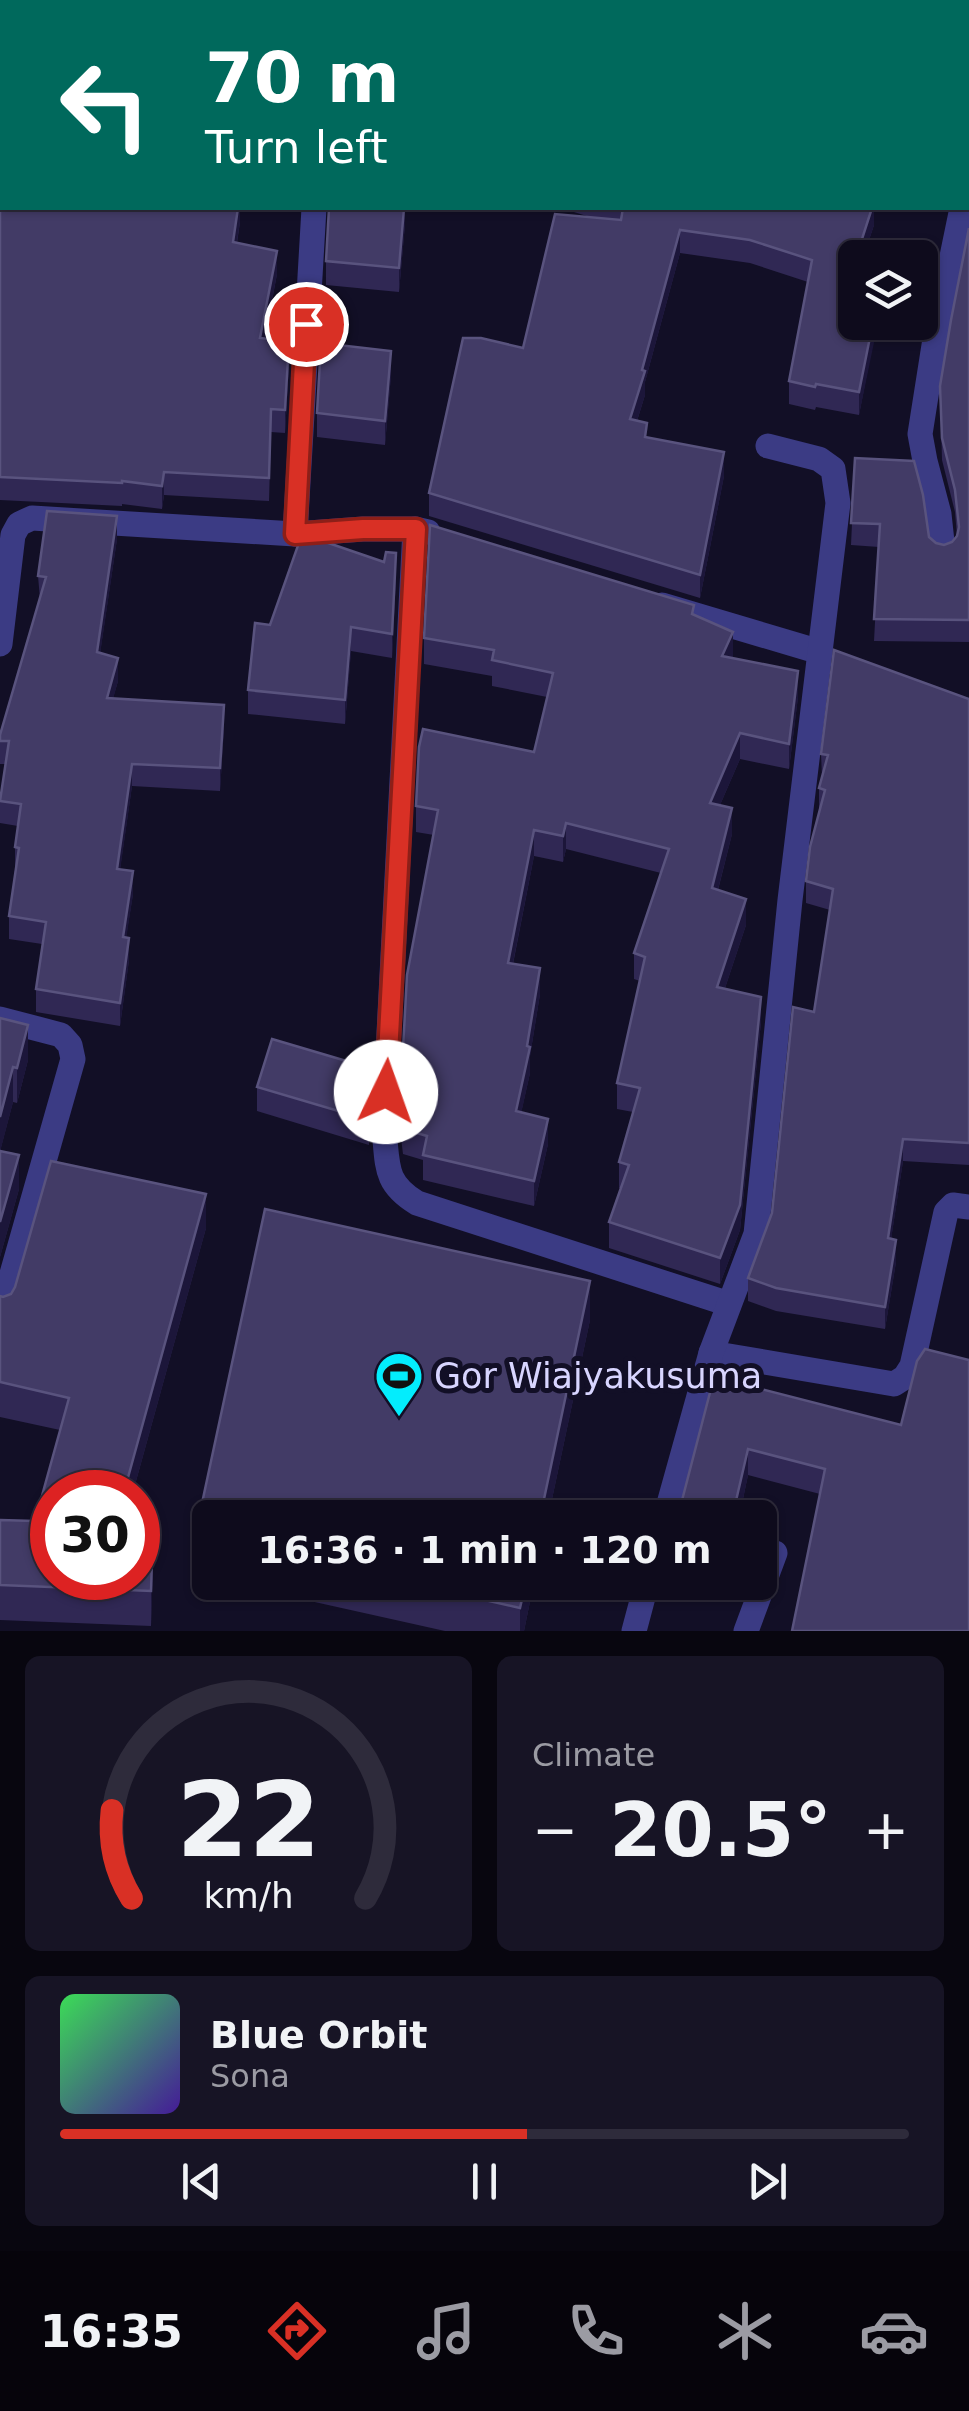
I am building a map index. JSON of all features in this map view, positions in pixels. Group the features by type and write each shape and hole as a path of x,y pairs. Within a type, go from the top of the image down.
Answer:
{"street":[{"path":"295,534 314,210"},
{"path":"943,552 940,514 920,434 934,339 962,210"},
{"path":"671,1500 712,1353 756,1234 790,900 838,503 833,469 818,459 768,446"},
{"path":"0,644 14,535 20,524 32,518 295,534 416,529 449,539"},
{"path":"416,529 384,1130 388,1170 398,1191 417,1203 730,1304"},
{"path":"642,599 820,652"},
{"path":"0,1018 61,1035 70,1045 73,1059 0,1316"},
{"path":"712,1353 894,1384 912,1366 946,1212 954,1204 969,1206"},
{"path":"634,1631 642,1600"},
{"path":"746,1631 757,1600"}],"building":[{"path":"0,210 238,210 233,242 277,251 260,338 289,341 285,410 271,409 269,478 164,472 162,486 0,477"},
{"path":"329,210 404,210 399,268 326,261"},
{"path":"623,210 871,210 862,240 838,240 838,340 869,340 859,392 789,381 812,260 750,240 680,230 630,419 647,423 645,437 724,452 700,575 429,493 463,338 523,348 555,214 621,220"},
{"path":"969,228 969,620 874,619 880,524 851,523 855,458 914,461 929,537 944,545 957,536 955,490 942,438 940,386"},
{"path":"321,343 391,351 385,421 317,413"},
{"path":"47,511 117,516 97,652 118,658 107,698 224,705 220,768 132,764 117,869 133,871 123,937 129,938 120,1003 36,989 46,922 9,916 21,804 0,801 9,741 0,741 0,735 46,577 38,576"},
{"path":"430,525 694,605 692,614 733,632 722,656 798,671 789,744 740,733 710,803 732,808 712,888 746,899 717,987 761,997 740,1205 720,1258 609,1222 629,1165 619,1162 640,1088 617,1083 645,957 634,953 669,849 566,823 563,836 534,830 508,963 540,968 527,1046 530,1047 516,1111 548,1119 534,1181 423,1155 427,1136 403,1129 400,1104 407,975 438,810 416,806 423,729 534,752 553,673 492,660 494,650 424,638"},
{"path":"302,534 384,562 386,552 396,553 392,634 351,627 345,700 248,690 255,623 270,625"},
{"path":"834,650 969,699 969,1143 903,1139 888,1238 896,1240 885,1307 776,1288 748,1278 772,1213 793,1007 814,1012 833,889 806,881 810,847 825,790 819,788 828,755 821,754"},
{"path":"0,1018 28,1025 0,1117"},
{"path":"272,1039 370,1068 369,1120 257,1087"},
{"path":"0,1151 19,1155 0,1222"},
{"path":"51,1161 206,1194 130,1470 49,1470 69,1398 0,1382 0,1296 11,1294"},
{"name":"Gor Wiajyakusuma","path":"265,1209 590,1281 544,1500 203,1500"},
{"path":"925,1349 969,1360 969,1631 792,1631 825,1469 748,1449 736,1500 682,1500 714,1377 901,1425 917,1361"},
{"path":"0,1520 30,1521 30,1586 0,1585"},
{"path":"485,1600 522,1600 520,1608"}],"place":[{"name":"Gor Wiajyakusuma","path":"399,1418"}],"route":[{"path":"306,324 295,534 416,529 386,1092"}]}
